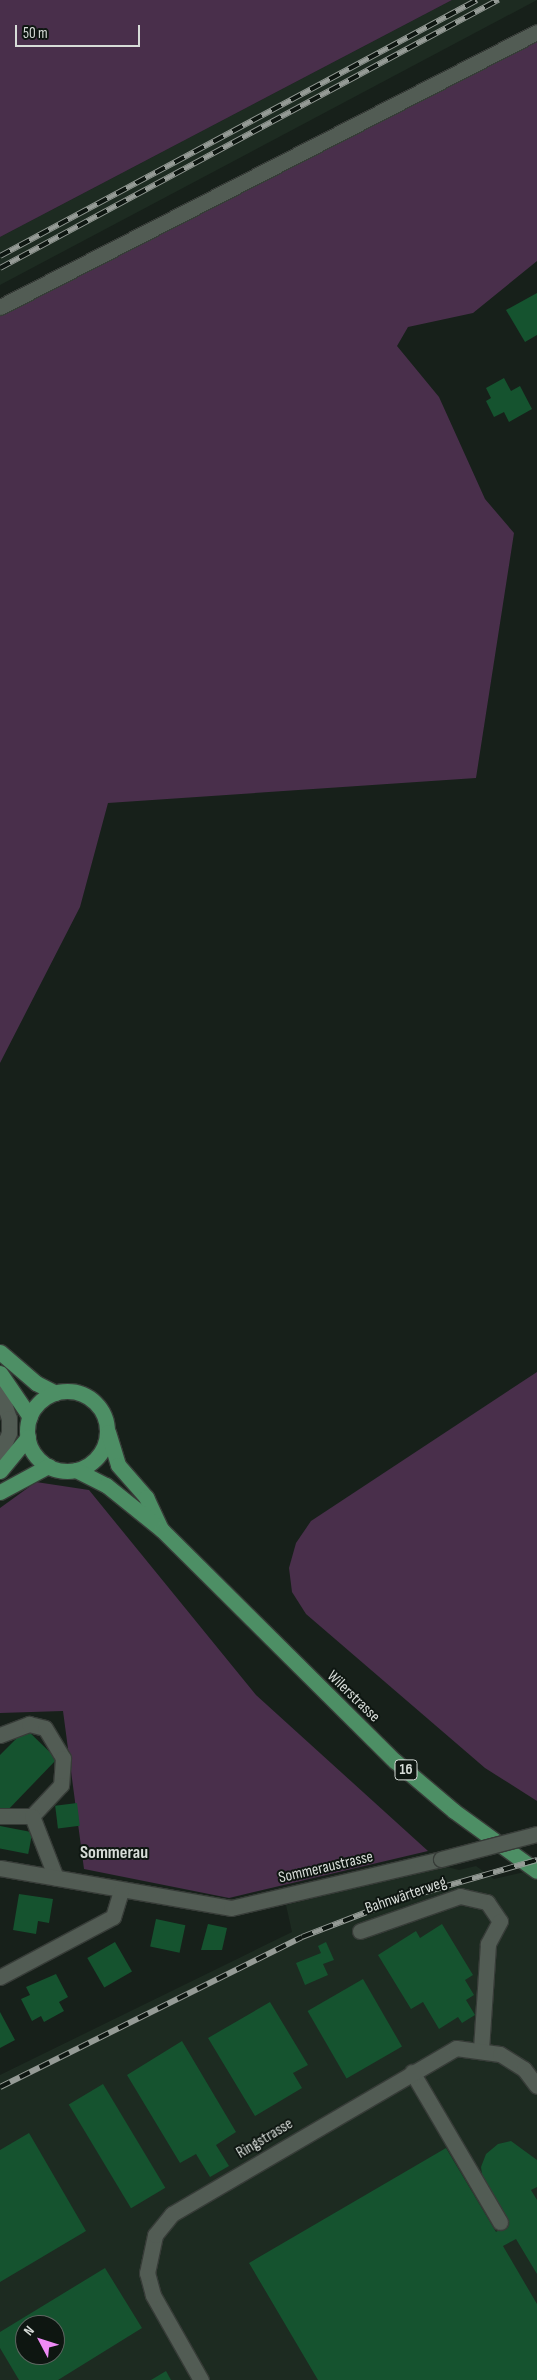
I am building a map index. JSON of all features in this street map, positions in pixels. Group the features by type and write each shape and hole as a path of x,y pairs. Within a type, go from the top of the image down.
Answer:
{"main road":[{"path":"0,1352 36,1383 56,1392 80,1393 91,1398 100,1407 108,1430 99,1456 76,1470 48,1466 35,1454 28,1437 30,1417 45,1398 56,1392"},
{"path":"0,1374 30,1417"},
{"name":"Wilerstrasse","path":"108,1430 118,1465 146,1497 162,1530"},
{"path":"0,1471 28,1437"},
{"path":"0,1492 48,1466"},
{"name":"Wilerstrasse","path":"76,1470 106,1485 162,1530 395,1761 454,1811 537,1871"}],"street":[{"path":"0,307 537,32"},
{"path":"0,1391 9,1418 9,1434 0,1453"},
{"path":"0,1735 29,1724 45,1728 63,1758 61,1785 32,1816 0,1816"},
{"path":"32,1816 56,1878"},
{"name":"Sommeraustrasse","path":"0,1868 231,1908 441,1859 537,1834"},
{"path":"0,1977 113,1918 121,1890"},
{"name":"Bahnwärterweg","path":"360,1931 460,1896 487,1902 500,1921 488,1944 481,2050"},
{"name":"Ringstrasse","path":"201,2380 153,2295 147,2273 155,2235 172,2214 456,2048 500,2054 524,2069 537,2086"},
{"path":"412,2072 500,2222"}],"shaded area":[{"path":"0,0 452,0 0,237"},
{"path":"452,0 537,0 0,285 0,237"},
{"path":"537,32 537,261 473,313 408,327 397,346 439,397 485,499 514,533 476,778 108,803 80,907 0,1063 0,307"},
{"path":"537,1372 537,1801 485,1768 306,1614 292,1592 289,1568 296,1543 311,1521"},
{"path":"36,1482 89,1490 256,1695 428,1851 229,1898 84,1869 63,1711 0,1713 0,1508"},
{"path":"443,1866 459,1870 476,1866 494,1879 537,1869 537,2380 0,2380 0,2075 292,1932 286,1905"}],"building":[{"path":"537,293 537,335 525,342 506,310"},
{"path":"504,378 511,391 520,386 532,409 509,422 504,412 494,417 486,401 491,398 486,388"},
{"path":"26,1729 57,1759 5,1813 0,1808 0,1755"},
{"path":"77,1803 80,1826 58,1829 55,1806"},
{"path":"0,1826 32,1832 28,1854 0,1848"},
{"path":"19,1894 53,1899 49,1923 38,1921 36,1934 13,1930"},
{"path":"156,1919 185,1925 180,1953 150,1946"},
{"path":"208,1924 227,1928 222,1950 201,1950"},
{"path":"442,1924 473,1975 465,1980 474,1995 466,2000 475,2015 462,2023 458,2017 439,2029 423,2002 411,2009 378,1955 416,1931 420,1938"},
{"path":"115,1942 132,1971 104,1987 87,1958"},
{"path":"326,1942 334,1960 323,1964 328,1975 305,1985 296,1963 321,1953 318,1946"},
{"path":"56,1974 68,1997 59,2002 64,2011 44,2022 41,2016 32,2021 21,1999 30,1995 26,1987"},
{"path":"363,1979 402,2047 347,2079 308,2011"},
{"path":"270,2002 308,2065 293,2073 302,2088 255,2116 208,2038"},
{"path":"0,2012 15,2040 0,2048"},
{"path":"182,2041 236,2132 216,2145 229,2166 210,2177 196,2154 180,2163 127,2075"},
{"path":"103,2084 165,2188 131,2208 69,2105"},
{"path":"29,2133 86,2231 0,2282 0,2150"},
{"path":"511,2141 537,2160 537,2187 531,2190 537,2200 537,2274 516,2239 503,2246 537,2304 537,2380 318,2380 249,2263 446,2148 496,2232 508,2224 483,2181 481,2167 486,2154 498,2144"},
{"path":"105,2268 142,2328 58,2380 19,2380 0,2348 0,2332 15,2323 15,2365 65,2365 65,2315 28,2315"},
{"path":"166,2371 171,2380 151,2380"}],"railway":[{"path":"0,256 477,0"},
{"path":"0,268 498,0"},
{"path":"0,2087 302,1937 398,1900 537,1860"}],"district":[{"name":"Sommerau","path":"114,1853"}]}
